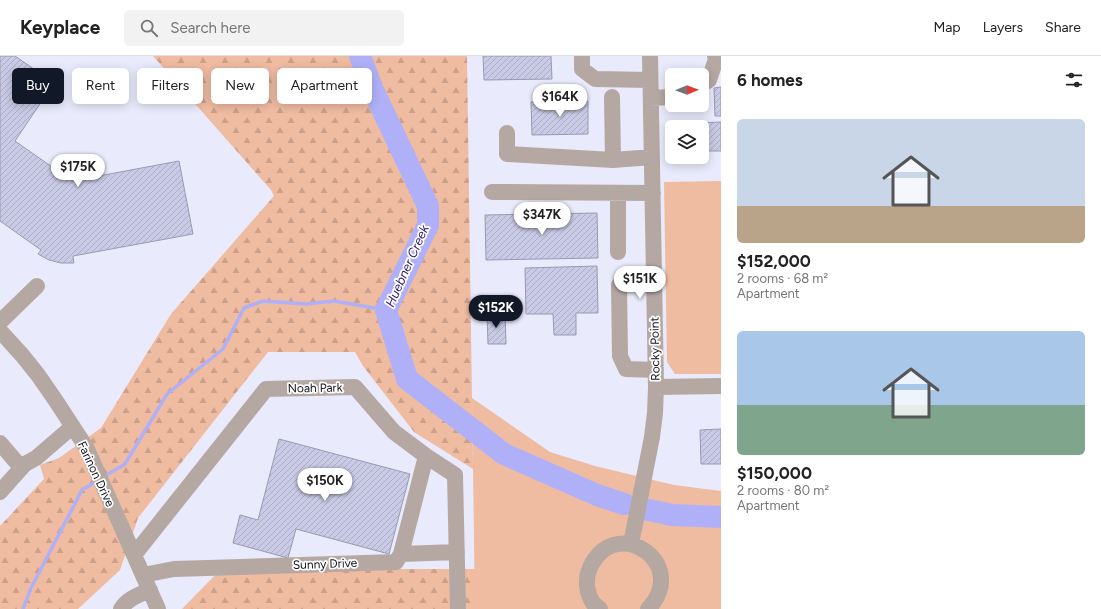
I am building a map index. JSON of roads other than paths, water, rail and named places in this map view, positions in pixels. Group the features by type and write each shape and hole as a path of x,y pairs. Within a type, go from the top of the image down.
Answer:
{"street":[{"path":"582,56 582,69 595,78 650,80"},
{"name":"Rocky Point","path":"631,544 645,478 655,413 656,370 650,56"},
{"path":"709,80 716,59 715,56"},
{"path":"612,97 613,160"},
{"path":"651,98 665,97"},
{"path":"507,133 507,154 613,160 652,157"},
{"path":"492,192 653,193"},
{"path":"618,193 618,252"},
{"path":"654,276 623,281 619,285 620,356 626,369 656,370"},
{"path":"0,322 37,286"},
{"name":"Farinon Drive","path":"0,331 22,354 38,375 86,447 158,609"},
{"path":"656,387 721,386"},
{"name":"Noah Park","path":"134,555 266,389 355,387 394,432 455,475 458,609"},
{"path":"0,492 25,464 36,458 72,427"},
{"path":"0,443 18,464 25,464"},
{"path":"426,456 401,554 457,552"},
{"path":"600,609 593,602 587,589 587,574 593,560 603,550 616,544 631,544 644,549 655,560 661,573 661,588 655,601 648,609"},
{"name":"Sunny Drive","path":"143,575 174,569 396,562 401,554"},
{"path":"121,609 130,599 150,590"}],"waterway":[{"name":"Huebner Creek","path":"360,56 372,88 428,206 428,225 386,310 407,379 504,454 597,495 624,504"},
{"path":"105,476 125,464 167,394 223,349 244,308 263,301 306,304 334,301 386,310"},
{"path":"23,609 31,588 82,490 97,481"},
{"name":"Huebner Creek","path":"649,510 672,515 721,517"}]}
